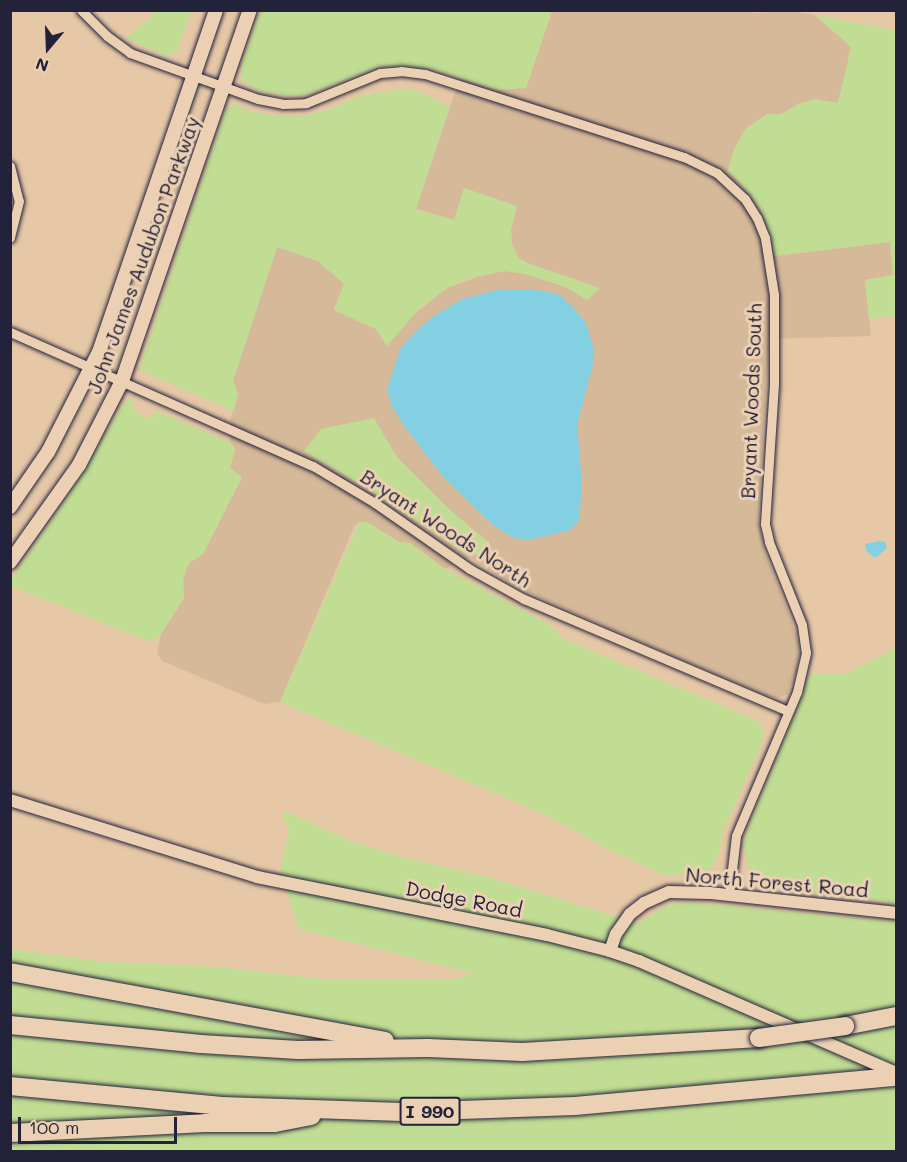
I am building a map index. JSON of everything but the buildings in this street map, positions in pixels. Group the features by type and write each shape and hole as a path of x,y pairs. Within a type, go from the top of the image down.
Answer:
{"highway":[{"path":"10,972 428,1048"},
{"path":"10,1025 201,1044 298,1050 428,1048 523,1052 759,1038 897,1016"},
{"name":"I 990","path":"10,1086 222,1106 402,1112 575,1106 849,1083 897,1075"},
{"path":"10,1133 205,1123 275,1123 342,1110"}],"main road":[{"name":"John James Audubon Parkway","path":"10,507 48,452 92,368 216,10"},
{"name":"John James Audubon Parkway","path":"10,562 79,465 122,381 250,10"}],"street":[{"name":"Bryant Woods South","path":"81,10 107,36 130,53 272,103 293,104 319,100 380,73 401,71 425,74 684,157 717,173 736,189 751,207 762,229 769,255 774,295 775,374 765,524 769,542 802,625 806,648 802,675 736,836 729,895"},
{"path":"10,166 19,201 10,238"},
{"name":"Bryant Woods North","path":"10,332 313,466 375,503 470,569 524,599 788,711"},
{"name":"Dodge Road","path":"10,800 257,877 547,935 610,951 639,961 897,1075"},
{"name":"North Forest Road","path":"610,951 616,934 639,906 657,896 685,891 897,913"}],"shaded area":[{"path":"746,10 754,13 790,11 815,15 851,47 851,56 838,103 815,99 801,103 781,114 767,114 728,171 740,182 759,207 766,221 775,256 890,242 893,275 865,280 871,336 769,339 758,520 766,555 797,635 799,653 796,672 787,694 779,698 767,696 545,600 508,582 470,557 445,569 410,543 399,542 367,522 359,522 354,527 280,702 264,704 162,661 157,653 161,634 184,598 183,578 189,563 203,554 242,477 230,469 235,448 230,442 230,421 238,394 233,381 277,247 318,261 344,284 334,310 376,329 387,346 407,320 447,288 485,274 504,271 525,274 566,287 587,300 599,288 527,263 518,257 512,245 511,229 517,206 454,220 416,209 460,78 497,90 526,87 552,11"}],"green space":[{"path":"260,10 552,11 526,88 497,90 429,68 392,65 369,70 309,94 286,96 258,90 241,81 241,67"},
{"path":"153,11 191,11 177,51 166,56 126,38 153,15"},
{"path":"815,15 896,30 896,316 869,319 865,280 893,275 890,242 775,256 766,221 759,207 740,182 728,171 733,151 745,129 767,114 781,114 801,103 815,99 838,103 851,47"},
{"path":"413,89 450,106 416,209 454,220 464,188 517,206 511,229 512,245 518,257 527,263 600,288 587,300 566,287 525,274 504,271 466,279 447,288 419,309 387,346 376,329 334,310 344,284 318,261 277,247 233,381 238,394 234,411 139,370 226,109 236,102 246,110 273,115 307,115 330,109 361,95"},
{"path":"133,397 134,409 144,417 152,417 157,411 230,442 235,448 230,468 242,477 203,554 189,563 183,578 184,598 161,634 150,642 11,586 11,580 84,472 122,405"},
{"path":"374,418 397,457 449,509 488,542 489,550 470,557 370,490 304,451 321,429"},
{"path":"359,522 367,522 399,542 410,543 445,569 547,623 564,639 761,724 764,734 761,745 722,834 719,854 712,868 704,874 664,875 607,849 548,816 280,702"},
{"path":"896,648 896,905 885,901 756,886 752,880 743,842 810,674 845,674"},
{"path":"284,810 345,839 394,855 488,877 638,923 667,905 689,902 896,922 896,1151 11,1152 11,949 107,962 219,967 331,980 445,980 474,974 299,929 280,872 289,831 284,822"}],"water":[{"path":"501,289 534,289 558,294 586,323 594,350 594,360 577,425 582,484 579,520 570,530 528,540 514,538 493,525 443,477 392,407 387,390 400,349 416,331 434,316 462,299"},
{"path":"885,542 887,548 875,558 867,552 865,544"}]}
